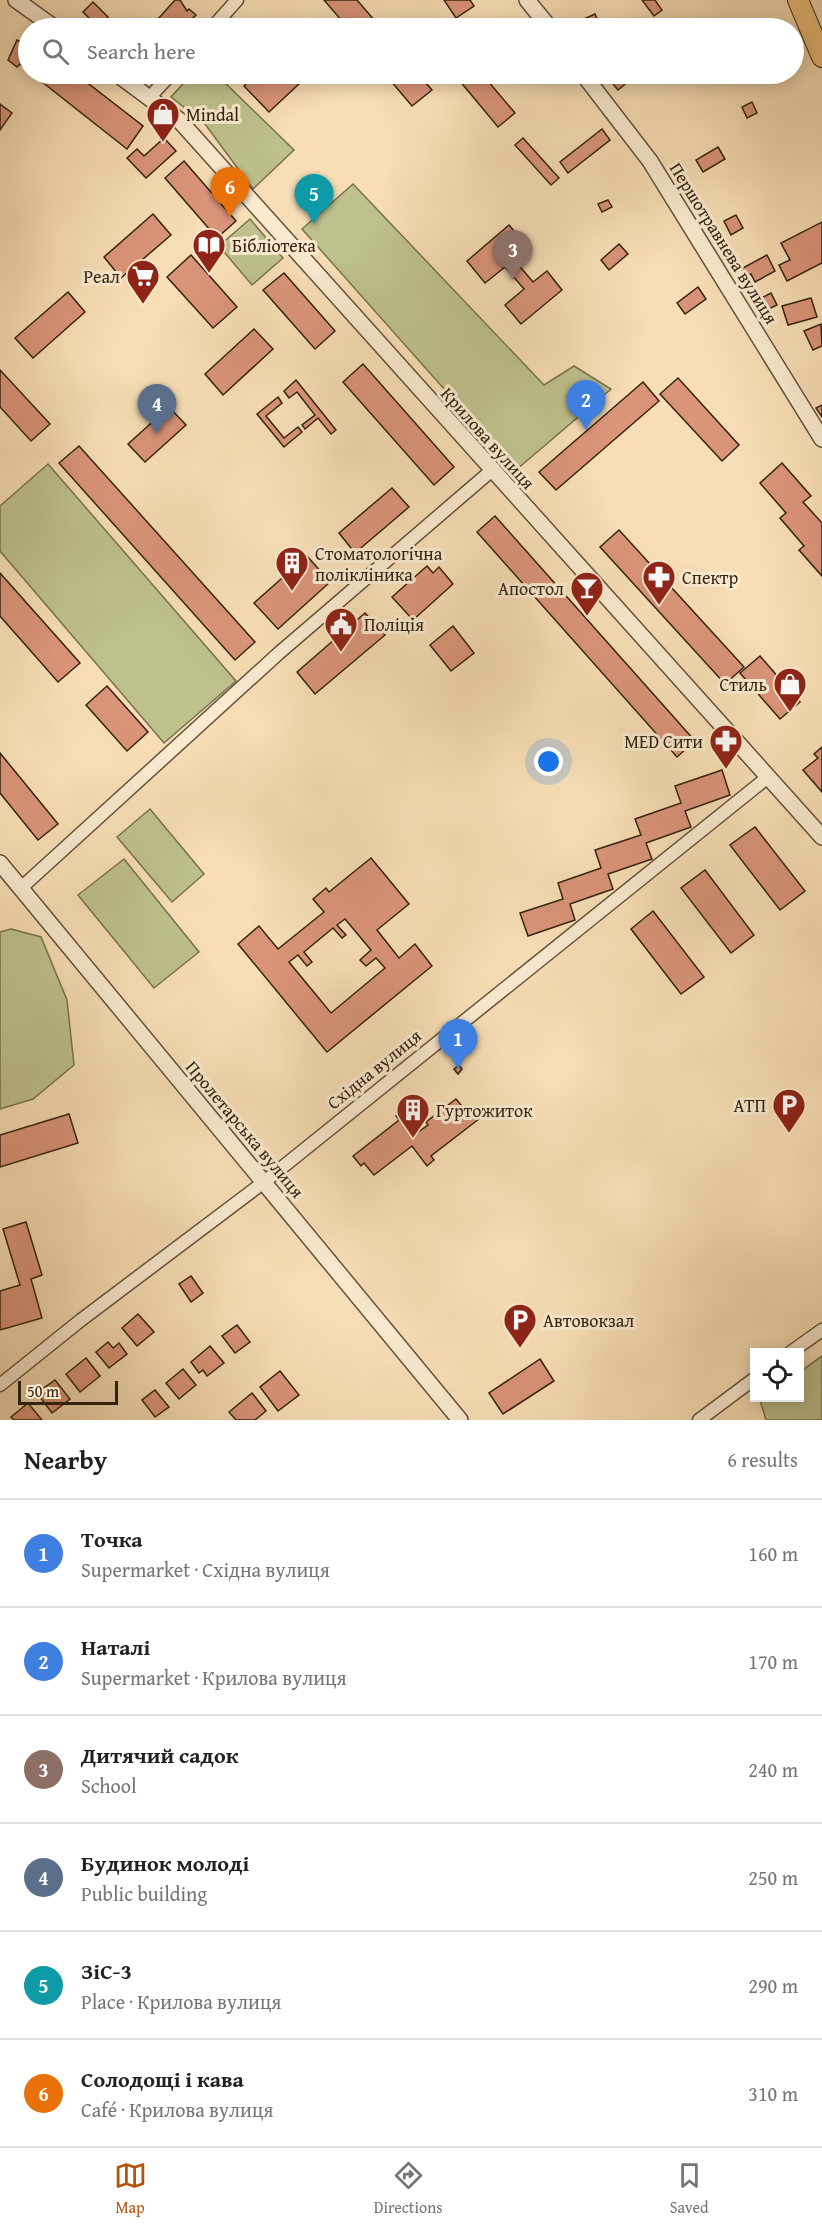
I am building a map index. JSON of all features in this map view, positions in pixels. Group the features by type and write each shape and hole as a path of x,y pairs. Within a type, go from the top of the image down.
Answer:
{"highway":[{"path":"798,0 822,57"}],"street":[{"path":"16,0 41,18"},
{"path":"221,18 237,0"},
{"path":"527,0 542,18"},
{"name":"Крилова вулиця","path":"130,84 179,120 491,471 822,837"},
{"path":"149,98 162,84"},
{"name":"Першотравнева вулиця","path":"592,84 650,161 822,439"},
{"path":"21,888 279,653 491,471"},
{"name":"Східна вулиця","path":"0,1385 81,1320 264,1182 768,777"},
{"name":"Пролетарська вулиця","path":"0,863 460,1420"},
{"path":"798,1348 822,1330"},
{"path":"699,1420 750,1382"}],"green space":[{"path":"183,84 226,84 294,150 253,189 205,124 171,97"},
{"path":"353,184 544,385 574,366 611,389 516,470 302,229"},
{"path":"250,219 283,258 252,285 219,246"},
{"path":"48,464 236,681 164,743 0,551 0,506"},
{"path":"150,809 204,874 172,902 117,837"},
{"path":"124,859 199,952 154,988 78,895"},
{"path":"11,929 41,937 67,1000 74,1065 33,1099 0,1109 0,932"},
{"path":"822,1356 822,1420 766,1420 761,1402 804,1402 804,1369"}],"building":[{"path":"175,0 180,0 187,11 189,9 196,15 193,18 159,18"},
{"path":"324,0 357,0 372,18 339,18"},
{"path":"444,0 470,0 474,6 456,18"},
{"path":"642,0 655,0 662,10 654,16"},
{"path":"93,2 108,17 89,18 83,12"},
{"path":"17,40 18,66 8,60"},
{"path":"45,84 89,84 143,126 127,149"},
{"path":"246,84 299,84 269,112 244,86"},
{"path":"393,84 427,84 432,90 412,106"},
{"path":"462,84 490,84 515,113 498,127"},
{"path":"613,84 625,84 618,90"},
{"path":"752,102 757,113 747,118 742,107"},
{"path":"0,104 12,113 0,130"},
{"path":"602,129 610,140 568,173 560,162"},
{"path":"164,138 176,151 146,178 127,158 137,149 144,156"},
{"path":"523,138 559,178 551,185 515,145"},
{"path":"718,147 725,159 703,172 696,160"},
{"path":"184,161 236,221 217,238 165,178"},
{"path":"608,200 612,207 602,212 598,204"},
{"path":"153,214 171,235 121,278 104,257"},
{"path":"736,215 743,228 731,235 724,221"},
{"path":"822,222 822,263 787,281 779,265 790,260 781,243"},
{"path":"509,225 525,244 511,256 533,282 547,271 562,290 521,324 505,305 524,289 505,267 485,283 467,261"},
{"path":"619,244 628,254 609,270 601,260"},
{"path":"191,255 237,307 213,328 167,277"},
{"path":"767,255 775,271 755,282 751,274 746,277 741,269"},
{"path":"284,273 335,331 315,349 263,290"},
{"path":"698,287 706,299 685,314 677,303"},
{"path":"68,292 85,312 33,358 15,338"},
{"path":"771,293 777,305 760,313 754,302"},
{"path":"811,298 817,317 788,325 782,306"},
{"path":"821,324 822,346 813,350 804,331"},
{"path":"254,329 273,349 223,395 205,374"},
{"path":"363,364 454,467 434,485 343,382"},
{"path":"0,370 50,424 31,441 0,407"},
{"path":"678,378 739,445 722,461 660,394"},
{"path":"296,380 336,430 331,434 318,418 305,429 302,425 315,415 297,392 289,398 284,391"},
{"path":"643,382 659,401 556,490 539,472"},
{"path":"278,397 282,403 266,416 284,438 298,427 302,432 284,447 257,414"},
{"path":"822,405 822,417 816,408"},
{"path":"169,407 186,425 145,462 128,444"},
{"path":"79,446 255,642 235,660 59,463"},
{"path":"782,463 811,496 803,502 822,523 822,576 799,550 804,546 780,518 786,513 760,483"},
{"path":"392,488 409,507 355,553 339,533"},
{"path":"495,516 695,741 677,757 477,532"},
{"path":"619,530 744,667 725,684 600,547"},
{"name":"Стоматологічна полікліника","path":"307,556 330,582 278,629 254,603"},
{"path":"427,566 433,573 439,567 453,584 413,620 392,597"},
{"path":"0,573 80,663 58,682 0,616"},
{"name":"Поліція","path":"365,613 385,635 315,694 297,672"},
{"path":"453,626 474,653 451,671 430,645"},
{"path":"760,656 800,702 780,719 740,673"},
{"path":"107,686 148,732 127,751 86,705"},
{"path":"822,747 822,792 803,770 818,758 814,754"},
{"path":"0,753 58,824 38,840 0,793"},
{"path":"722,770 730,795 685,811 691,827 646,843 652,859 608,874 613,889 570,904 575,920 528,936 520,913 563,899 558,883 601,868 595,850 641,835 635,819 681,803 675,786"},
{"path":"755,827 805,891 780,910 730,845"},
{"path":"371,858 409,904 377,930 399,958 415,944 432,966 327,1052 238,944 259,926 278,949 324,912 313,899 326,888 329,892","holes":["345,919 371,950 360,960 366,966 376,958 385,968 331,1013 289,962 298,955 307,966 312,962 304,952 333,928 342,938 346,935 337,925"]},
{"path":"705,870 754,935 731,953 681,888"},
{"path":"653,911 704,977 681,994 631,929"},
{"path":"459,1065 462,1069 458,1074 454,1069"},
{"name":"Гуртожиток","path":"456,1099 466,1111 470,1108 479,1119 431,1156 434,1160 427,1166 412,1146 374,1175 364,1163 361,1166 353,1156 399,1120 396,1116 402,1112 418,1132 428,1125 426,1122"},
{"path":"69,1114 78,1143 0,1167 0,1135"},
{"path":"26,1222 42,1275 31,1279 42,1318 0,1330 0,1291 20,1285 3,1229"},
{"path":"191,1276 203,1293 191,1302 179,1284"},
{"path":"138,1314 154,1332 137,1346 122,1328"},
{"path":"237,1325 250,1342 235,1353 222,1336"},
{"path":"108,1342 113,1348 119,1343 127,1354 109,1368 96,1352"},
{"path":"210,1346 224,1363 207,1376 203,1370 199,1373 191,1362"},
{"path":"86,1358 100,1376 80,1392 66,1374"},
{"name":"Автовокзал","path":"540,1359 554,1381 503,1414 489,1393"},
{"path":"183,1369 196,1385 179,1399 166,1383"},
{"path":"280,1371 299,1395 278,1411 260,1387"},
{"path":"55,1380 70,1399 52,1413 37,1393"},
{"path":"155,1390 169,1407 155,1417 142,1400"},
{"path":"252,1393 266,1411 255,1420 236,1420 229,1412"},
{"path":"28,1403 42,1420 14,1420 11,1417"}],"place":[{"name":"Mindal","path":"163,143"},
{"name":"Солодощі і кава","path":"230,217"},
{"name":"ЗіС-3","path":"314,224"},
{"name":"Бібліотека","path":"209,274"},
{"name":"Дитячий садок","path":"513,280"},
{"name":"Реал","path":"143,305"},
{"name":"Наталі","path":"586,430"},
{"name":"Будинок молоді","path":"157,434"},
{"name":"Стоматологічна полікліника","path":"292,592"},
{"name":"Спектр","path":"659,606"},
{"name":"Апостол","path":"587,617"},
{"name":"Поліція","path":"341,653"},
{"name":"Стиль","path":"790,713"},
{"name":"MED Сити","path":"726,770"},
{"name":"Точка","path":"458,1069"},
{"name":"АТП","path":"789,1134"},
{"name":"Гуртожиток","path":"413,1139"},
{"name":"Автовокзал","path":"520,1349"}]}
